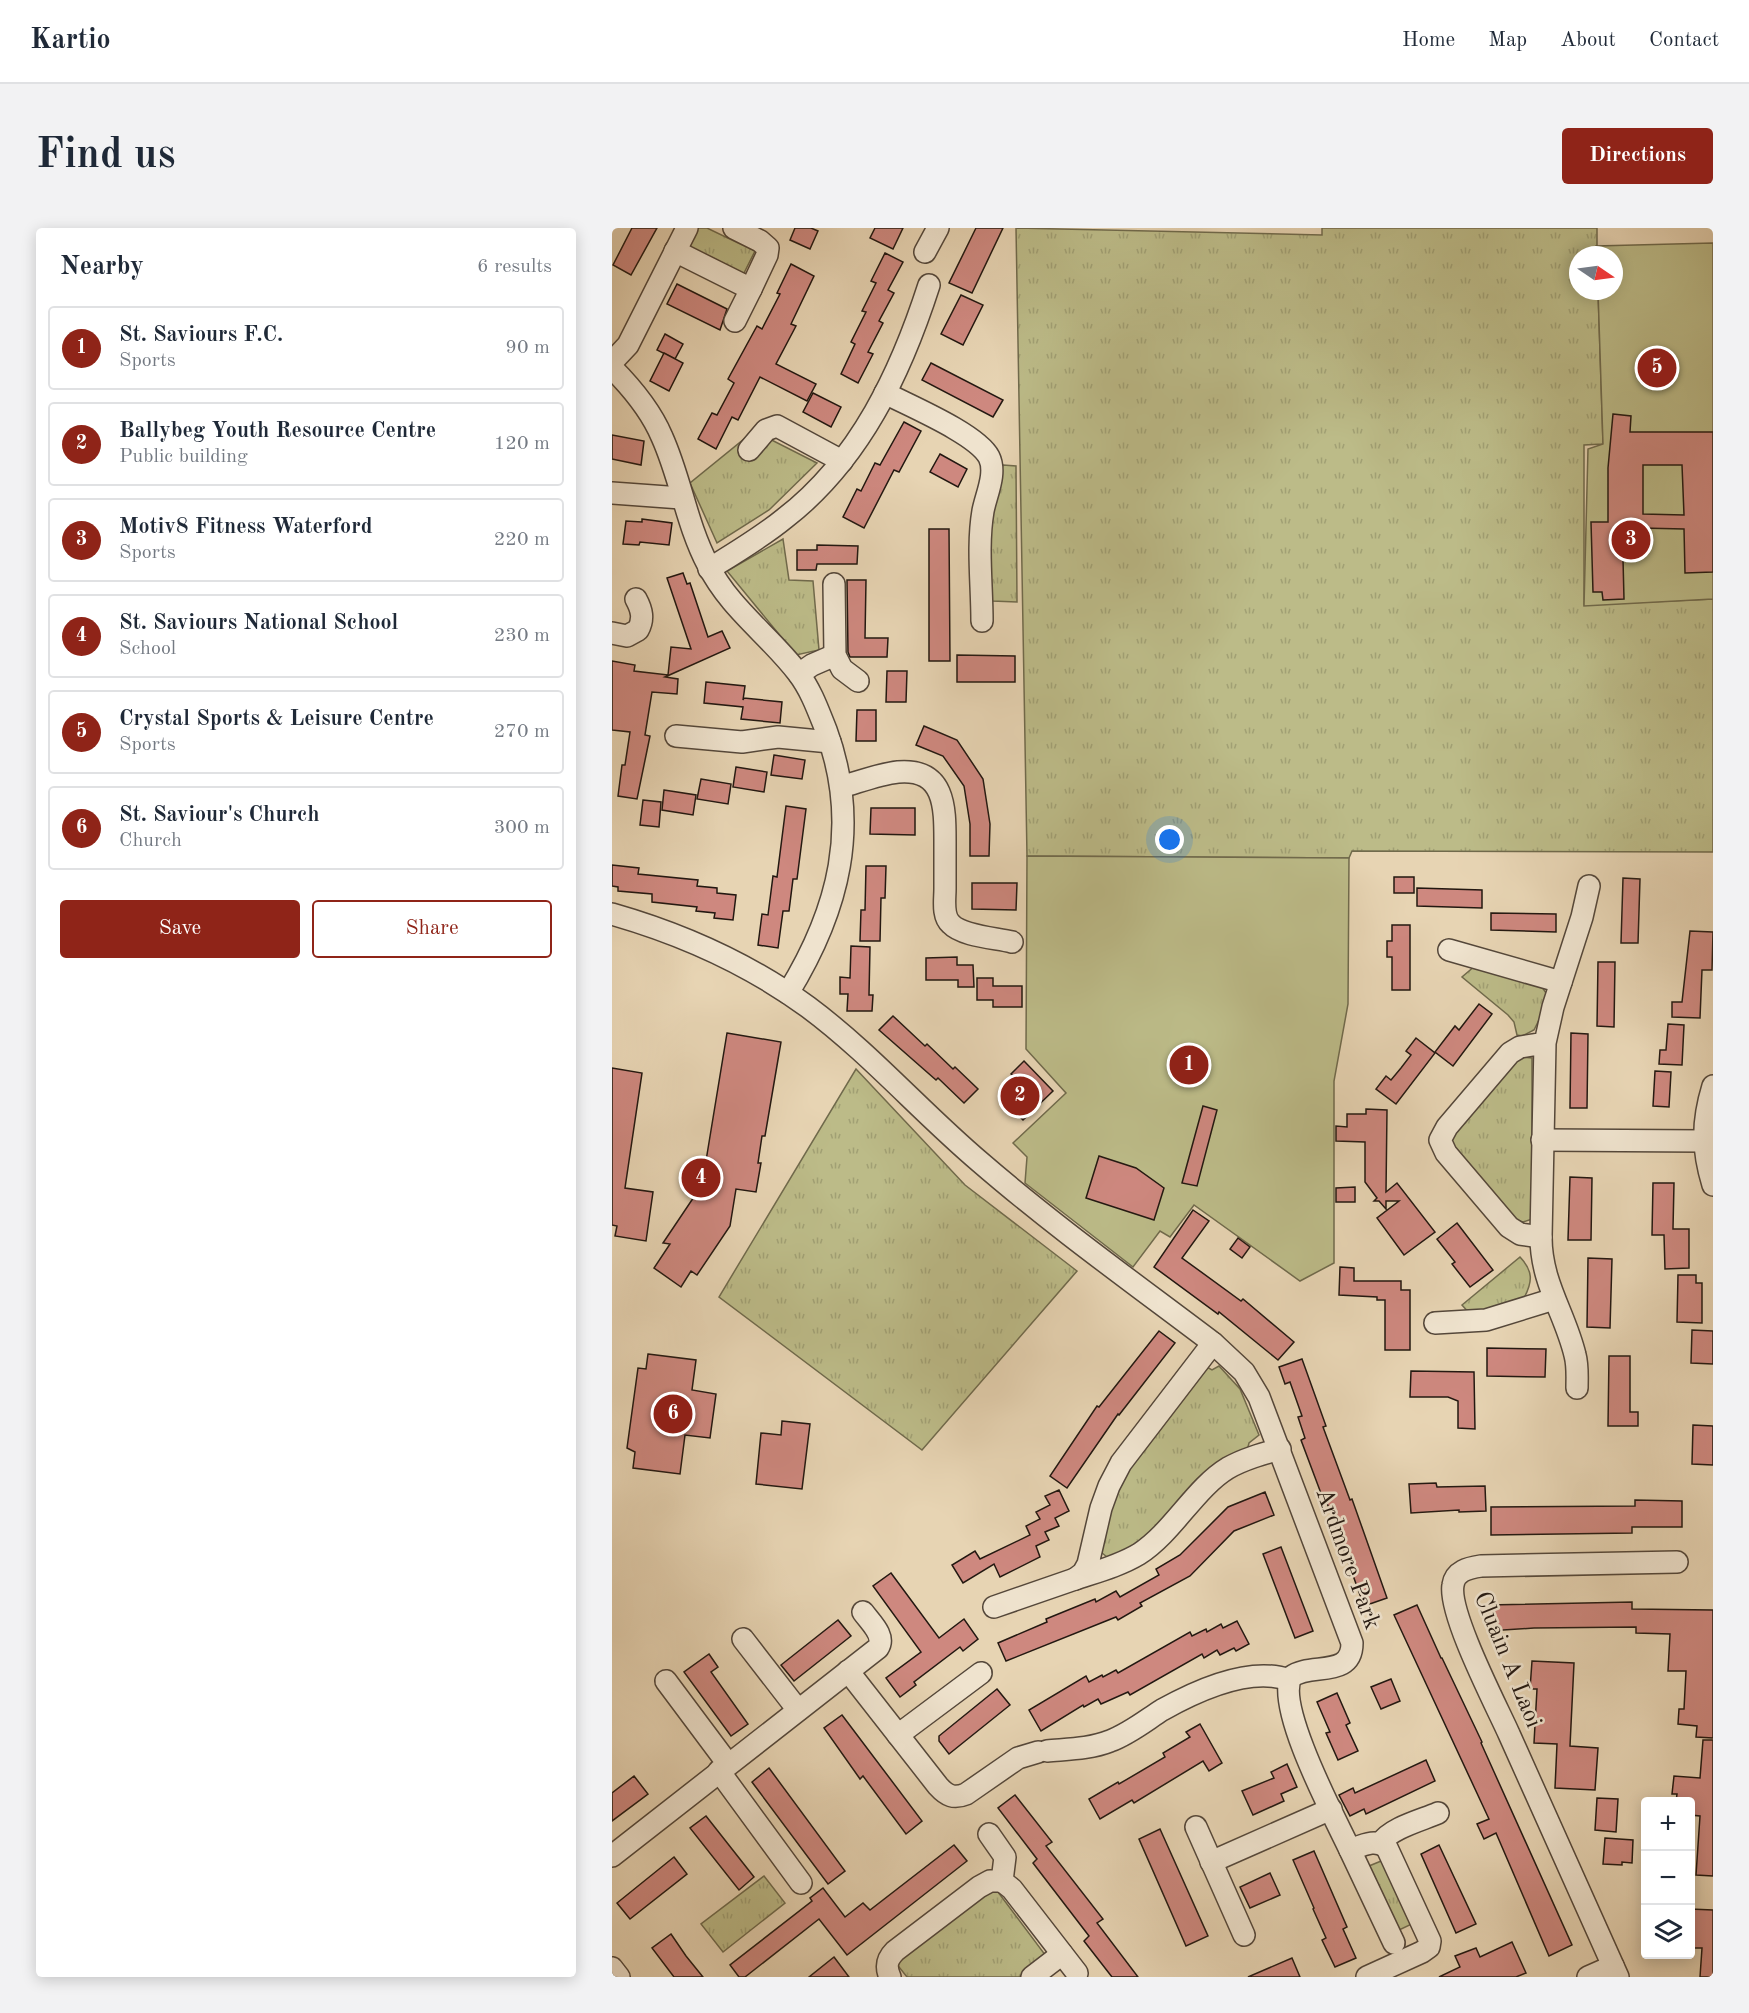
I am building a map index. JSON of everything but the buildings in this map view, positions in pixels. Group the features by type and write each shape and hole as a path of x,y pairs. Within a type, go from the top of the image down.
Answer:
{"street":[{"path":"612,362 628,345 687,228"},
{"path":"734,228 760,241 768,248 767,255 735,321"},
{"path":"925,252 938,228"},
{"path":"675,251 751,289"},
{"path":"709,569 787,517 819,488 842,461 885,393 912,336 929,285"},
{"path":"612,368 639,398 658,429 667,449 696,540 709,569 734,602 799,674 817,708 830,742 841,787 843,840 838,879 823,929 788,993"},
{"path":"885,393 965,435 982,447 990,458 991,478 983,508 981,532 982,621"},
{"path":"749,450 766,430 777,426 842,461"},
{"path":"612,493 681,498"},
{"path":"834,584 835,655 842,669 858,681"},
{"path":"612,633 627,636 639,630 642,619 636,599"},
{"path":"799,674 835,655"},
{"path":"676,736 742,742 778,737 830,742"},
{"path":"841,787 900,772 915,773 929,779 938,789 944,805 945,903 949,921 966,932 1012,942"},
{"path":"1577,1389 1574,1352 1544,1271 1541,1238 1542,1140 1545,1043 1589,886"},
{"name":"Ardmore Park","path":"612,914 649,925 706,948 788,993 854,1045 993,1173 1231,1358 1250,1378 1259,1397 1352,1643 1351,1653 1341,1664 1296,1673 1289,1680 1269,1675 1232,1681 1188,1697 1109,1742 1042,1751 1018,1758 970,1792 955,1797 949,1796 938,1786 898,1735"},
{"path":"1449,950 1561,982"},
{"path":"1541,1238 1520,1233 1509,1227 1446,1153 1440,1140 1447,1126 1510,1053 1520,1047 1545,1043"},
{"path":"1713,1086 1705,1122 1704,1141 1704,1152 1713,1185"},
{"path":"1542,1140 1704,1141"},
{"path":"1435,1323 1486,1320 1554,1299"},
{"path":"1074,1579 1083,1573 1088,1564 1101,1508 1121,1463 1213,1343"},
{"path":"994,1607 1116,1565 1138,1554 1162,1534 1221,1473 1238,1463 1280,1449"},
{"name":"Cluain A Laoi","path":"1588,1977 1616,1971 1471,1649 1454,1605 1453,1586 1460,1572 1481,1566 1677,1562"},
{"path":"612,1856 878,1648 881,1641 879,1634 863,1612"},
{"path":"743,1639 798,1710"},
{"path":"848,1671 898,1735 981,1673"},
{"path":"1289,1680 1287,1697 1293,1724 1394,1943"},
{"path":"666,1681 801,1883"},
{"path":"1211,1862 1331,1809"},
{"path":"1381,1843 1392,1832 1438,1813"},
{"path":"1196,1827 1244,1935"},
{"path":"989,1834 1005,1857 1002,1881"},
{"path":"1350,1850 1367,1844 1381,1843 1387,1848 1427,1932 1430,1943 1427,1949 1419,1954 1367,1977"},
{"path":"890,1977 887,1964 895,1951 990,1881 1002,1881 1012,1889 1077,1973"},
{"path":"1032,1977 1062,1954"},
{"path":"612,1968 619,1977"}],"green space":[{"path":"693,228 707,228 755,251 742,277 683,248"},
{"path":"1016,228 1322,235 1322,228 1597,228 1597,246 1569,246 1569,300 1598,300 1603,444 1584,445 1584,605 1713,599 1713,852 1352,851 1349,858 1027,856"},
{"path":"1713,243 1713,599 1584,606 1588,449 1603,444 1598,300 1623,300 1623,246 1596,246"},
{"path":"754,431 817,463 769,510 717,543 690,483"},
{"path":"1003,465 1016,466 1017,602 992,601 984,539"},
{"path":"783,539 789,580 813,581 819,650 796,655 727,571"},
{"path":"1027,856 1349,858 1348,1004 1334,1081 1334,1263 1300,1281 1194,1205 1170,1237 1160,1231 1133,1267 1025,1183 1027,1157 1013,1143 1066,1093 1026,1049"},
{"path":"1476,965 1540,984 1546,993 1548,1002 1534,1030 1522,1036 1517,1035 1514,1022 1508,1015 1462,977"},
{"path":"1520,1057 1532,1058 1532,1219 1523,1222 1515,1220 1451,1145 1450,1137"},
{"path":"856,1069 965,1185 1077,1271 922,1450 719,1297"},
{"path":"1520,1257 1530,1276 1524,1298 1470,1314 1462,1305"},
{"path":"1205,1366 1212,1370 1219,1366 1240,1389 1259,1435 1249,1443 1247,1451 1134,1548 1111,1560 1102,1553 1103,1529 1126,1468"},
{"path":"1386,1859 1414,1923 1397,1931 1369,1866"},
{"path":"764,1876 785,1903 723,1952 701,1924"},
{"path":"995,1888 1046,1956 1019,1977 907,1977 895,1962"}],"place":[{"name":"Crystal Sports & Leisure Centre","path":"1657,368"},
{"name":"Motiv8 Fitness Waterford","path":"1631,540"},
{"name":"St. Saviours F.C.","path":"1189,1065"},
{"name":"Ballybeg Youth Resource Centre","path":"1020,1096"},
{"name":"St. Saviours National School","path":"701,1178"},
{"name":"St. Saviour's Church","path":"673,1414"}]}
